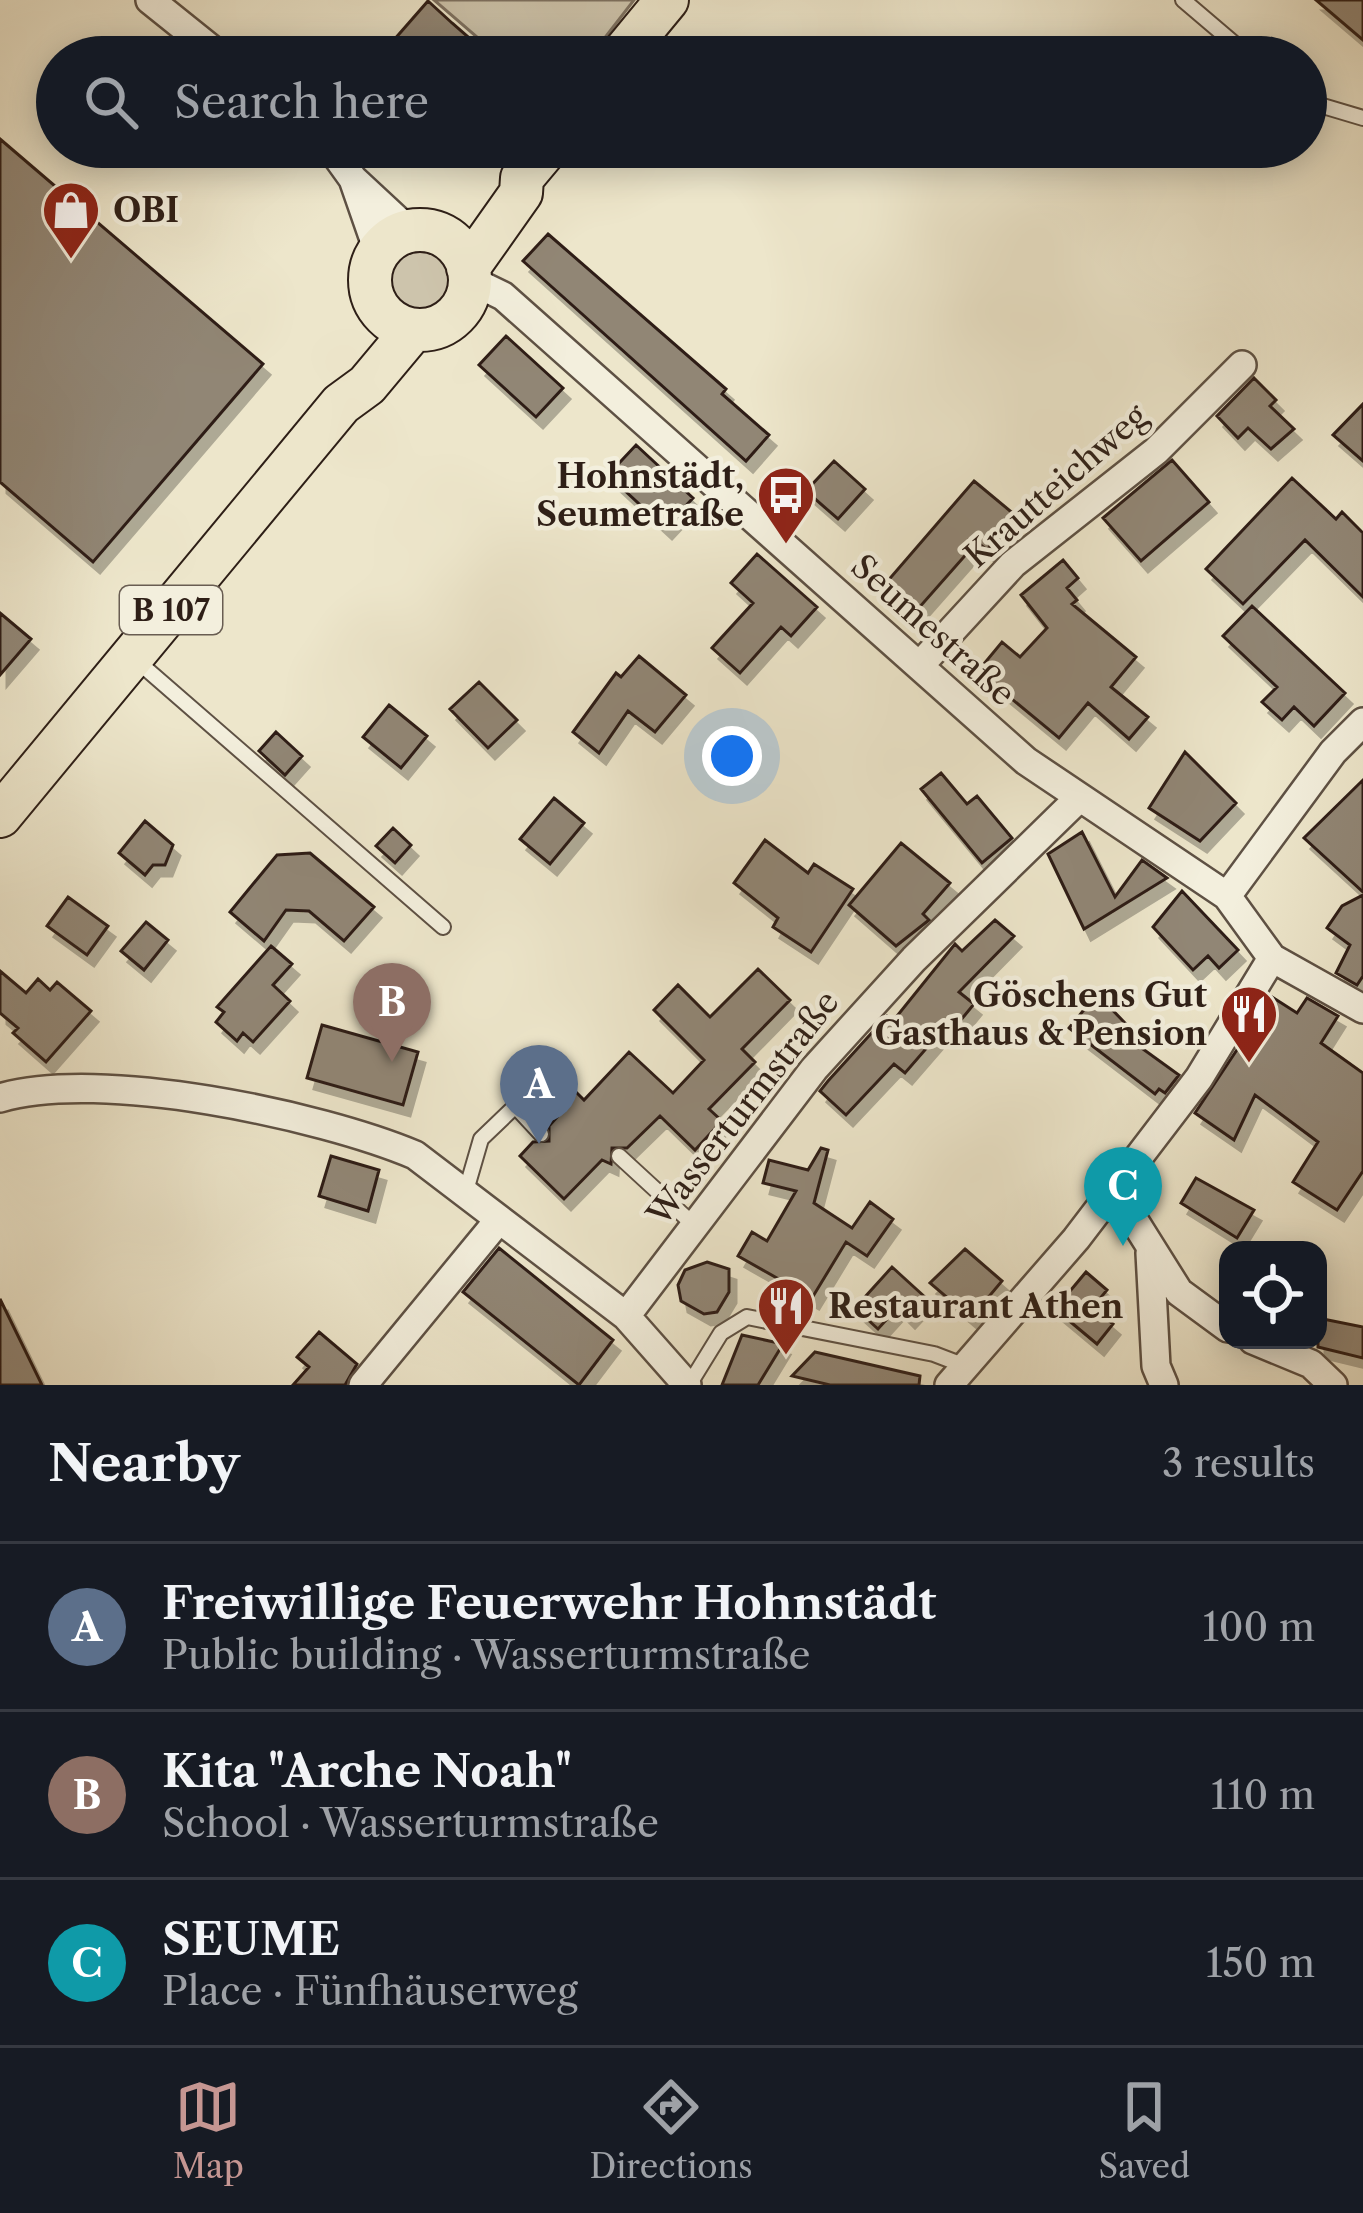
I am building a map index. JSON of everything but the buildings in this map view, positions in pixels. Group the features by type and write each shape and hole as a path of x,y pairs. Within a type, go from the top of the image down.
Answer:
{"main road":[{"path":"637,36 667,0"},
{"path":"396,320 434,328 453,318 466,301 434,253 521,193 533,168"},
{"name":"B 107","path":"0,816 341,404 396,320 369,280 434,253"}],"street":[{"path":"150,0 194,36"},
{"path":"345,168 434,253"},
{"name":"Seumestraße","path":"434,253 503,296 1026,761 1227,896 1272,958 1363,1009"},
{"name":"Krautteichweg","path":"920,665 1013,564 1156,452 1242,365"},
{"path":"1227,896 1333,752 1363,722"},
{"name":"Wasserturmstraße","path":"626,1316 865,1011 1078,799"},
{"path":"958,1376 1115,1190 1199,1078 1272,958"},
{"path":"0,1098 53,1089 118,1090 264,1113 386,1143 415,1155 626,1316 688,1385"},
{"path":"1115,1190 1179,1292 1219,1321"},
{"path":"363,1385 498,1221"},
{"path":"1150,1250 1156,1366 1164,1385"},
{"path":"1275,1349 1311,1364 1334,1385"}],"lane":[{"path":"1183,0 1225,36"},
{"path":"1327,107 1363,118"},
{"path":"132,657 443,927"},
{"path":"465,1194 481,1139 552,1070"},
{"path":"515,1106 541,1134"},
{"path":"619,1156 695,1226"},
{"path":"688,1385 721,1333 747,1317 934,1354 958,1376"}],"shaded area":[{"path":"434,0 634,0 606,36 476,36"},
{"path":"420,250 441,259 450,280 441,301 420,310 399,301 390,280 399,259"}],"place":[{"name":"OBI","path":"71,261"},
{"name":"Hohnstädt, Seumetraße","path":"786,546"},
{"name":"Kita \"Arche Noah\"","path":"392,1062"},
{"name":"Göschens Gut Gasthaus & Pension","path":"1249,1065"},
{"name":"Freiwillige Feuerwehr Hohnstädt","path":"539,1144"},
{"name":"SEUME","path":"1123,1246"},
{"name":"Restaurant Athen","path":"786,1357"}]}
